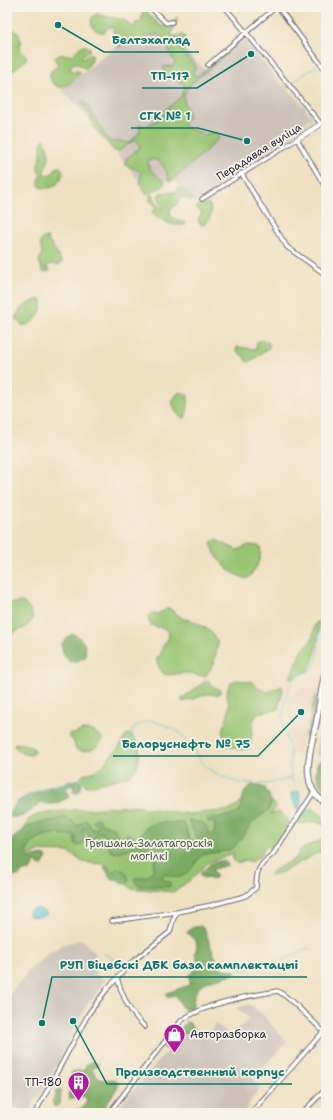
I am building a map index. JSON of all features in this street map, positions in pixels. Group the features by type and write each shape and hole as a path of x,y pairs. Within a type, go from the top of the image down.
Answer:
{"main road":[{"path":"326,670 309,760 309,778 314,792 326,803"}],"street":[{"path":"150,7 166,23 172,22"},
{"path":"225,7 321,124"},
{"path":"208,65 277,7 326,71"},
{"name":"Перадавая вуліца","path":"202,199 241,173 326,121"},
{"path":"297,138 326,188"},
{"path":"241,173 287,246 325,274"},
{"path":"112,921 177,912 234,900 245,896 256,888 256,874 259,868 273,854 314,792"},
{"path":"35,1113 89,1013 107,989 132,962 170,932 177,912"},
{"path":"117,978 127,1007 137,1020 145,1027"},
{"path":"109,1113 181,1021 203,1010 245,997 277,991 281,992 325,1033 251,1113"},
{"path":"302,1113 326,1089"},
{"path":"7,1112 14,1113"}],"shaded area":[{"path":"153,16 204,70 244,38 279,83 285,87 311,117 274,147 228,176 194,200 171,177 151,196 98,128 62,90"},
{"path":"308,686 309,689 320,688 310,736 302,743 301,754 291,753 289,735 290,716 286,715 289,697 293,697 295,691"},
{"path":"326,698 326,752 318,757 315,754"},
{"path":"82,939 96,954 91,960 96,964 94,968 97,970 95,974 105,980 94,997 89,1001 40,1096 36,1098 30,1110 25,1113 11,1105 7,1105 7,999 30,969 44,957 62,945"},
{"path":"249,1004 260,1012 287,1042 254,1078 255,1083 261,1088 252,1098 244,1113 114,1113 187,1028 191,1029 202,1037 216,1024 229,1034 232,1034 249,1019 237,1008"}],"green space":[{"path":"141,7 145,7 150,17 161,27 170,24 177,17 177,22 171,34 174,36 184,35 185,39 182,51 196,67 193,71 193,75 199,75 225,53 227,53 193,82 184,95 184,103 189,116 183,124 185,127 204,135 211,132 217,134 219,138 172,181 169,181 167,173 160,162 156,160 148,160 148,165 151,171 163,180 165,184 162,187 146,194 140,182 141,173 125,163 126,159 140,147 139,143 136,140 121,150 114,151 92,125 91,116 81,103 83,101 87,104 105,135 112,142 120,141 129,143 139,133 139,125 146,126 151,124 164,115 165,110 180,98 185,86 167,75 165,72 163,67 173,66 175,62 165,41 160,35 148,35 145,38 147,44 138,47 134,42 119,46 114,40 113,27 106,28 105,32 101,32 94,29 92,26 91,23 93,17 96,14 127,21 131,27 135,27 135,23 140,22 142,18"},
{"path":"7,29 13,29 19,34 21,41 19,46 20,49 27,56 26,60 7,75"},
{"path":"85,46 90,48 89,51 81,56 82,58 85,58 89,54 92,54 92,61 85,69 74,63 70,67 72,71 78,71 81,73 66,86 60,87 54,84 50,73 54,68 58,67 55,58 62,55 72,55 80,47"},
{"path":"44,139 48,149 49,158 44,174 47,175 53,173 56,168 60,167 63,171 61,179 56,185 49,188 40,187 39,184 41,175 38,169 38,164 41,157 41,144"},
{"path":"181,188 193,200 181,197 177,204 170,210 170,214 175,219 186,223 185,225 168,223 153,214 153,211 156,208 150,201 150,195 153,195 162,209 158,195 160,193 175,192 177,189"},
{"path":"209,204 211,213 209,219 203,225 200,224 198,221 202,212 197,209 197,207 199,205"},
{"path":"43,238 47,238 62,262 59,265 51,264 47,266 46,269 49,269 50,271 43,272 39,261 42,254 40,242"},
{"path":"39,299 42,301 41,310 33,321 26,325 22,325 15,319 19,311 24,306"},
{"path":"258,341 269,343 269,348 249,362 246,361 244,357 236,350 237,347 257,348 256,344"},
{"path":"181,392 188,396 188,406 185,418 178,414 172,402 177,394"},
{"path":"216,540 237,550 249,545 260,546 261,550 258,564 253,573 247,579 229,570 216,555 211,542"},
{"path":"23,602 31,611 33,619 26,627 14,632 10,638 7,639 7,604"},
{"path":"169,608 183,619 191,620 209,630 218,642 214,663 206,676 199,676 190,673 171,675 164,674 159,666 157,658 160,656 163,646 169,637 168,630 151,625 148,619 149,615 152,613 157,614"},
{"path":"319,622 313,662 307,671 290,678 301,652 311,641 315,624"},
{"path":"74,634 84,643 85,657 77,661 70,662 65,657 61,645 67,637"},
{"path":"208,680 214,687 220,690 218,695 208,694 183,702 181,699"},
{"path":"236,680 252,682 259,689 268,692 282,686 283,690 278,709 265,711 256,716 249,748 243,750 234,748 225,743 223,737 223,728 229,707 227,697 228,687"},
{"path":"315,695 317,698 310,734 309,736 305,736 305,733 307,733"},
{"path":"82,730 93,731 98,734 102,738 99,745 84,751 76,749 73,740 69,737 69,734 75,734"},
{"path":"127,734 136,740 139,752 138,764 132,774 86,786 81,778 83,775 102,767 109,757 118,749"},
{"path":"15,743 28,745 34,749 34,753 31,755 21,753 14,746"},
{"path":"326,758 326,791 321,787 316,773 317,764 321,759"},
{"path":"75,780 80,780 82,785 80,790 77,793 73,792 74,786 67,787 66,792 70,794 69,797 63,801 52,804 41,802 22,816 9,816 12,808 27,796"},
{"path":"252,785 265,788 271,803 269,810 253,822 236,845 229,850 202,855 187,874 183,876 162,876 163,879 171,885 169,887 140,886 136,883 134,878 148,875 154,867 154,857 141,846 120,852 112,852 108,846 105,835 102,833 97,835 93,840 90,839 86,828 83,829 84,841 82,845 78,846 75,844 75,836 51,834 38,839 31,845 26,854 29,858 43,855 47,857 42,866 38,865 37,862 34,863 31,870 23,871 19,876 7,877 7,843 33,824 65,818 74,822 76,826 86,820 92,829 95,829 98,827 93,821 95,818 98,818 101,823 113,827 118,836 123,837 127,833 136,839 140,838 147,827 152,824 164,822 183,823 191,842 196,842 198,840 195,837 195,834 188,821 191,820 193,822 202,823 207,827 209,833 212,834 215,826 214,823 208,822 208,819 233,815 240,810 244,793"},
{"name":"Грышана-Залатагорскія могілкі","path":"249,790 269,799 277,806 270,814 279,812 287,819 289,823 282,838 274,848 270,849 269,846 265,846 261,855 252,862 246,860 238,863 235,862 233,859 233,853 207,863 193,878 173,892 130,888 122,879 113,877 104,864 83,862 68,852 40,851 30,856 24,853 20,836 29,819 40,814 132,806 190,814 231,810 239,804"},
{"path":"313,808 326,819 326,825 315,822 298,823 303,813"},
{"path":"326,838 326,850 271,876 270,874 272,872 297,857 299,851"},
{"path":"225,861 228,865 213,869 216,875 214,879 211,880 209,877 203,878 201,876 201,873 210,864"},
{"path":"106,865 114,872 117,868 125,872 129,880 127,884 117,880 112,880 104,867"},
{"path":"201,926 205,930 213,953 222,969 232,970 235,972 234,974 212,980 202,985 195,994 191,1010 181,1007 175,996 168,997 166,995 167,993 189,985 189,975 197,968 198,963 195,954 197,946 196,941 187,933 191,928"},
{"path":"186,1022 190,1023 191,1027 195,1029 194,1033 182,1033 169,1047 164,1049 164,1047"},
{"path":"90,1062 95,1062 98,1064 92,1069 99,1079 114,1079 119,1082 118,1085 102,1113 72,1113 77,1109 83,1108 87,1101 85,1097 80,1096 69,1099 69,1091 79,1089 81,1086 80,1082 71,1079 72,1072 84,1070"},
{"path":"56,1090 60,1090 61,1092 60,1104 54,1107 52,1101 56,1096"}],"water":[{"path":"297,791 299,792 301,800 299,809 296,808 291,795 291,793"},
{"path":"32,909 39,909 46,912 46,915 38,917 30,916 28,914"}],"waterway":[{"path":"292,83 318,65"},
{"path":"280,81 291,92"},
{"path":"293,94 298,101"},
{"path":"301,103 306,110"},
{"path":"263,157 278,148 311,121 312,117 309,113"},
{"path":"196,201 220,183 258,160"},
{"path":"294,784 290,772 290,751 283,722 283,714 291,683 296,677 309,671 315,664 321,627 326,617"},
{"path":"7,818 24,800 37,791 111,772 122,766 132,752 134,740 132,734 133,729 150,720 179,732 206,767 219,775 236,782 267,784 291,778"},
{"path":"303,817 313,816 326,823"},
{"path":"282,960 310,948"},
{"path":"104,953 124,966"},
{"path":"241,970 278,961"},
{"path":"221,973 237,971"},
{"path":"184,1010 185,1014"}],"place":[{"name":"Белтэхагляд","path":"58,25"},
{"name":"ТП-117","path":"251,54"},
{"name":"СГК № 1","path":"247,141"},
{"name":"Белоруснефть № 75","path":"301,712"},
{"name":"Производственный корпус","path":"73,1021"},
{"name":"РУП Віцебскі ДБК база камплектацыі","path":"42,1023"},
{"name":"Авторазборка","path":"175,1054"},
{"name":"ТП-180","path":"78,1102"}]}
